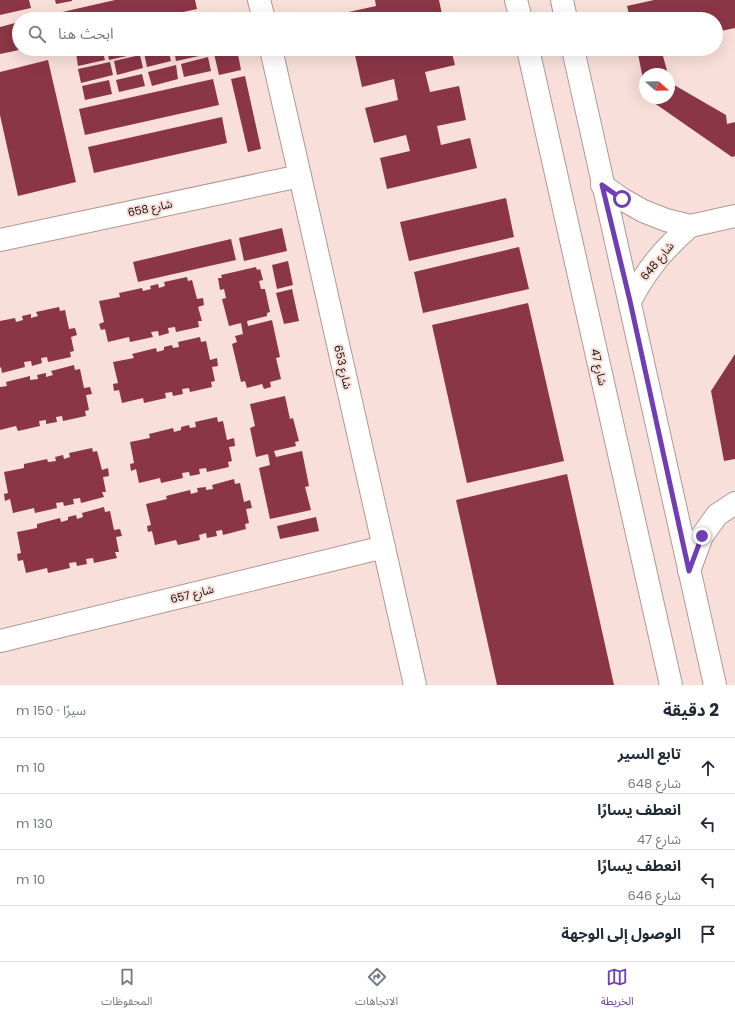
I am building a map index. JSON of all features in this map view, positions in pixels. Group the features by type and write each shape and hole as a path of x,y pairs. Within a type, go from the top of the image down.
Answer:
{"street":[{"path":"259,0 262,12"},
{"path":"516,0 519,12"},
{"path":"562,0 565,12"},
{"name":"شارع 653","path":"273,56 415,685"},
{"name":"شارع 47","path":"530,56 671,685"},
{"path":"574,56 602,185 630,301 715,685"},
{"name":"شارع 658","path":"0,240 300,176"},
{"name":"شارع 648","path":"602,185 643,211 666,220 690,226 735,216"},
{"name":"شارع 648","path":"630,301 655,260 690,226"},
{"path":"689,571 702,536 717,515 735,503"},
{"name":"شارع 657","path":"0,641 384,547"}],"building":[{"path":"0,0 29,0 31,8 0,15"},
{"path":"55,0 72,0 72,1 56,4"},
{"path":"115,0 195,0 197,9 184,12 62,12"},
{"path":"375,0 439,0 442,12 349,12 376,6"},
{"path":"654,0 735,0 735,28 723,31 723,12 628,12 627,6"},
{"path":"12,24 12,51 0,54 0,27"},
{"path":"76,56 104,56 105,60 78,66"},
{"path":"108,56 127,56 109,60"},
{"path":"140,56 143,68 117,75 114,61"},
{"path":"145,56 170,56 171,61 147,67"},
{"path":"175,56 199,56 176,61"},
{"path":"215,56 238,56 241,70 219,75"},
{"path":"355,56 453,56 455,65 425,72 430,92 459,86 466,120 437,126 441,145 470,138 477,168 387,189 380,158 410,151 406,135 374,143 365,108 398,100 394,79 362,87"},
{"path":"638,56 663,56 666,68 641,68"},
{"path":"208,57 211,71 184,77 181,64"},
{"path":"48,60 76,182 18,196 0,115 0,72"},
{"path":"110,62 113,75 81,83 78,69"},
{"path":"176,65 178,79 152,86 148,72"},
{"path":"142,74 145,86 119,92 116,80"},
{"path":"245,76 261,149 248,152 231,79"},
{"path":"213,79 219,105 85,135 79,109"},
{"path":"109,80 112,94 85,100 82,86"},
{"path":"675,85 726,115 727,124 735,122 735,156 732,157 656,104 675,104"},
{"path":"222,117 227,143 94,173 88,147"},
{"path":"506,198 514,237 409,261 400,222"},
{"path":"282,228 287,251 244,261 239,238"},
{"path":"231,239 236,260 138,282 133,262"},
{"path":"519,247 529,289 423,313 414,272"},
{"path":"288,261 293,285 277,289 272,265"},
{"path":"256,267 257,270 260,269 263,280 259,281 261,289 265,289 270,312 267,313 267,316 247,321 248,326 272,320 280,357 276,358 281,379 270,382 271,387 264,389 262,384 247,388 245,381 241,382 232,344 237,342 235,336 243,334 241,323 229,326 222,299 226,298 224,289 220,290 218,278 222,278 221,275"},
{"path":"187,277 188,281 192,280 197,299 203,298 204,305 198,307 202,321 198,321 199,327 176,332 175,327 168,328 169,333 159,336 158,331 151,332 153,337 130,342 129,337 108,342 105,329 101,330 99,324 104,322 99,301 120,297 119,293 142,288 143,291 151,289 150,286 158,284 159,288 165,286 164,282"},
{"path":"292,289 299,321 284,324 276,293"},
{"path":"528,303 564,461 467,483 432,325"},
{"path":"59,307 60,311 65,310 69,329 75,328 77,335 71,337 74,351 70,352 71,357 48,362 47,357 41,358 42,363 32,366 31,361 24,362 25,367 2,373 1,367 0,368 0,321 15,318 16,322 23,320 22,316 31,314 31,318 38,316 36,312"},
{"path":"200,337 201,342 206,341 210,360 217,358 218,366 212,367 215,381 211,382 212,387 190,392 189,388 182,389 183,394 173,396 172,392 165,393 166,398 144,403 143,398 122,403 119,390 114,391 113,384 118,383 113,362 134,358 132,354 156,348 157,352 164,350 164,347 172,345 173,348 179,347 178,342"},
{"path":"735,354 735,459 724,461 711,391"},
{"path":"74,365 75,370 80,369 84,388 90,387 92,394 86,395 89,410 85,411 86,416 63,421 62,416 56,417 57,422 46,424 46,420 39,421 40,426 18,431 16,426 0,430 0,387 7,386 6,382 30,376 30,380 38,379 37,375 46,373 46,377 53,375 51,371"},
{"path":"285,396 290,419 293,418 299,441 295,442 296,446 274,451 276,457 302,451 309,486 305,487 311,510 270,519 259,468 270,465 268,454 256,457 250,428 255,426 250,404"},
{"path":"217,417 218,422 223,421 227,440 234,438 235,446 229,447 232,461 228,462 229,467 207,472 206,468 199,469 200,474 190,476 189,472 182,473 183,478 161,483 160,478 139,483 136,469 131,471 130,464 134,463 130,442 150,438 149,434 173,428 174,432 181,430 181,427 189,425 190,428 196,427 195,422"},
{"path":"92,448 93,452 97,451 102,470 108,468 109,476 103,477 106,492 102,492 104,497 81,503 80,498 73,499 74,504 64,506 63,502 56,503 57,508 35,513 34,508 13,513 10,499 5,501 4,494 8,493 4,472 24,468 24,464 47,459 48,462 56,461 55,457 63,455 64,459 70,457 69,453"},
{"path":"567,474 614,685 497,685 456,500"},
{"path":"234,479 235,484 240,483 244,502 250,500 252,508 246,509 249,523 245,524 246,529 223,535 222,530 216,531 217,536 207,538 206,533 199,535 200,540 178,545 176,540 155,545 152,531 148,532 147,526 151,525 146,504 167,499 166,496 190,490 191,494 198,492 197,488 206,487 206,490 213,489 212,485"},
{"path":"104,507 105,512 110,511 114,530 120,529 122,536 116,537 119,552 115,552 117,558 94,563 93,558 86,559 87,564 77,566 76,562 69,563 70,568 48,573 47,568 26,573 23,560 18,561 17,554 21,553 17,532 37,528 37,524 60,518 61,522 68,520 68,517 76,515 77,519 83,517 82,513"},
{"path":"316,517 319,531 280,539 277,526"}],"route":[{"path":"622,199 602,185 630,301 689,571 702,536"}]}
